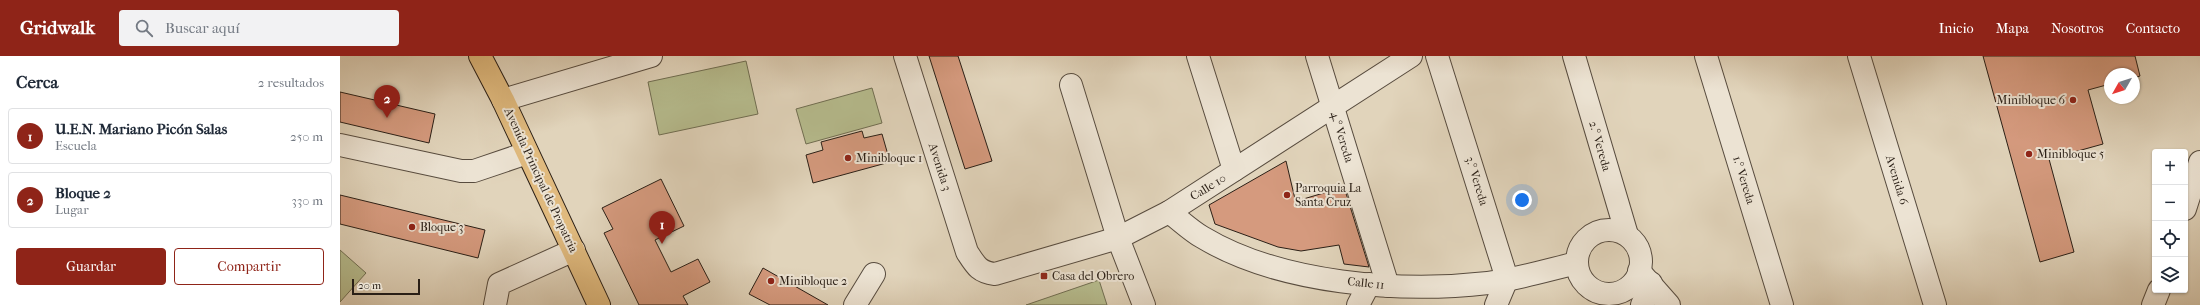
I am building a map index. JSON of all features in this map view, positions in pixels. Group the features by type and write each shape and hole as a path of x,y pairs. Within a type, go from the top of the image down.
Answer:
{"main road":[{"name":"Avenida Principal de Propatria","path":"480,56 503,100 599,305"}],"street":[{"path":"503,100 651,56"},
{"name":"Avenida 3","path":"905,56 967,252 976,265 985,273"},
{"path":"1198,56 1234,170"},
{"name":"4.° Vereda","path":"1317,56 1333,106 1379,285"},
{"name":"Calle 10","path":"985,273 995,274 1118,238 1169,212 1411,56"},
{"name":"3.° Vereda","path":"1437,56 1507,279"},
{"name":"2.° Vereda","path":"1574,56 1627,235"},
{"name":"1.° Vereda","path":"1706,56 1782,305"},
{"name":"Avenida 6","path":"1859,56 1935,305"},
{"path":"1071,85 1118,238 1144,305"},
{"path":"340,145 462,171 474,170 527,153"},
{"path":"2188,200 2200,162"},
{"name":"Calle 11","path":"1169,212 1202,237 1253,261 1325,278 1379,285 1435,288 1490,283 1577,263"},
{"path":"1642,305 1645,277 1639,251 1627,235 1608,230 1589,236 1582,244 1578,253 1577,263 1584,281 1600,292 1610,294 1620,292 1636,280 1645,277"},
{"path":"495,305 499,284 574,250"},
{"path":"855,305 874,274"},
{"path":"1645,277 1670,305"},
{"path":"1496,305 1507,279"},
{"path":"1358,305 1379,285"},
{"path":"2154,305 2158,293"}],"green space":[{"path":"746,61 758,114 659,135 648,82"},
{"path":"872,88 882,123 806,144 796,109"},
{"path":"340,250 366,273 340,302"},
{"path":"1099,280 1107,305 1026,305"}],"building":[{"path":"929,56 958,56 992,161 965,169"},
{"path":"1983,56 2135,56 2138,68 2104,68 2104,86 2088,90 2103,144 2049,159 2074,252 2040,262"},
{"path":"340,92 435,114 429,143 340,122"},
{"name":"Minibloque 1","path":"862,131 864,138 882,134 890,162 813,183 806,155 823,150 821,142"},
{"name":"Parroquia La Santa Cruz","path":"1286,161 1295,199 1300,197 1300,200 1344,187 1369,267 1344,264 1339,245 1301,251 1278,247 1215,224 1209,205"},
{"path":"661,179 684,226 655,240 671,272 698,259 710,282 683,296 688,305 639,305 604,233 613,229 602,208"},
{"name":"Bloque 3","path":"340,195 485,230 478,258 340,224"},
{"name":"Minibloque 2","path":"763,268 828,305 770,305 749,294"}],"place":[{"name":"Minibloque 6","path":"2073,100"},
{"name":"Bloque 2","path":"387,118"},
{"name":"Minibloque 5","path":"2029,154"},
{"name":"Minibloque 1","path":"848,158"},
{"name":"Parroquia La Santa Cruz","path":"1287,195"},
{"name":"Bloque 3","path":"412,227"},
{"name":"U.E.N. Mariano Picón Salas","path":"662,244"},
{"name":"Casa del Obrero","path":"1044,276"},
{"name":"Minibloque 2","path":"771,281"}]}
